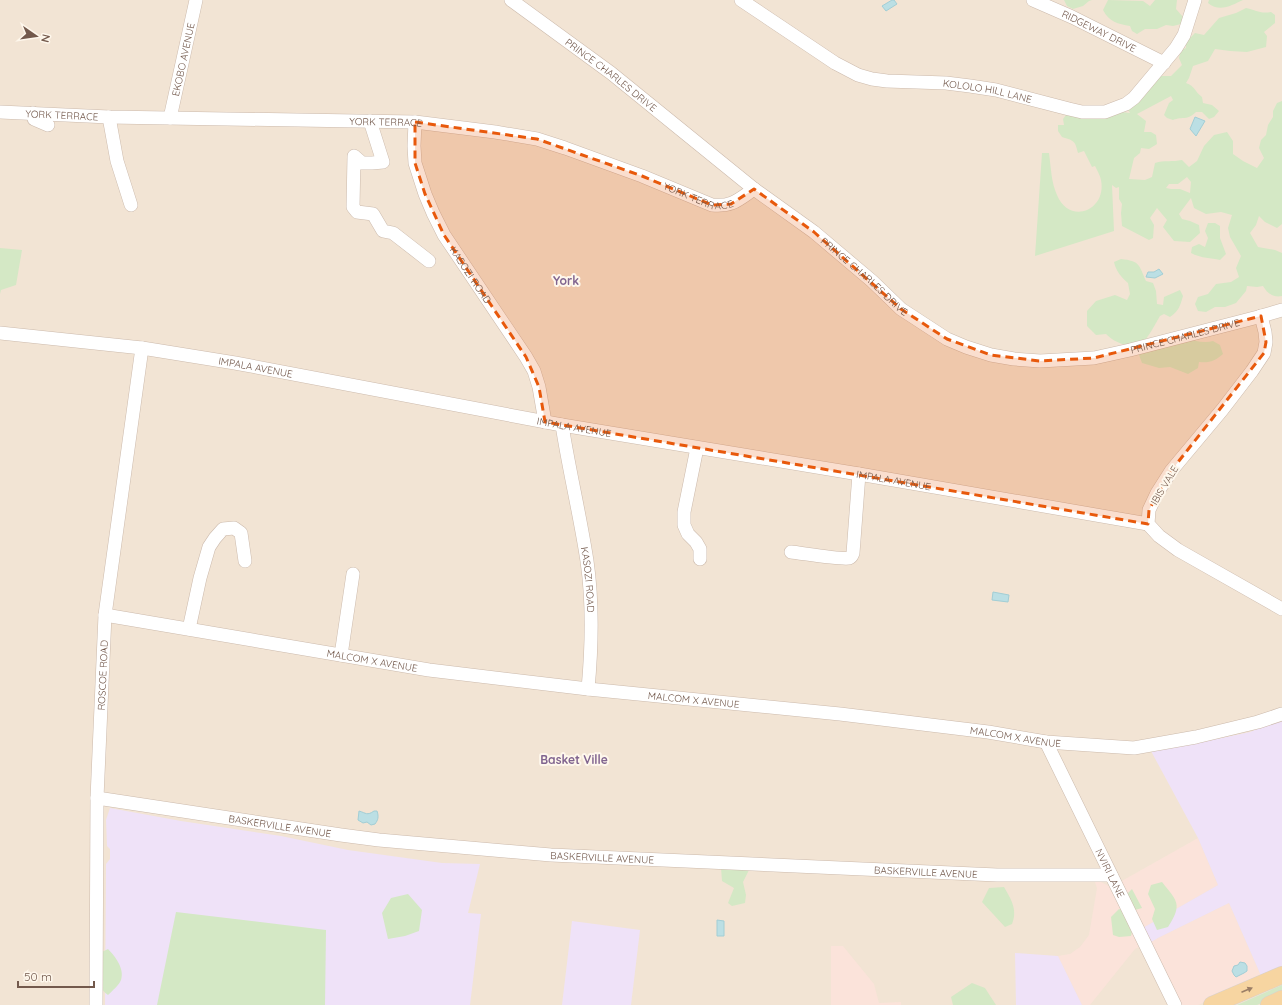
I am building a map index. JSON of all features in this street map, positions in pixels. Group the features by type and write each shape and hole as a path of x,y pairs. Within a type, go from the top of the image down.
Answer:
{"main road":[{"path":"1212,1005 1282,975"},
{"path":"1269,1005 1282,999"}],"street":[{"name":"EKOBO AVENUE","path":"170,118 196,0"},
{"name":"PRINCE CHARLES DRIVE","path":"511,0 611,72 754,189 814,232 872,281 902,309 947,338 991,355 1014,359 1040,361 1094,358 1282,310"},
{"name":"KOLOLO HILL LANE","path":"741,0 835,63 858,75 888,81 946,83 996,90 1082,112 1105,112 1126,104 1134,98 1176,48 1184,35 1195,0"},
{"name":"RIDGEWAY DRIVE","path":"1033,0 1072,17 1164,63"},
{"name":"YORK TERRACE","path":"0,112 170,118 415,122 537,139 642,176 712,205 723,206 731,204 738,201 754,189"},
{"path":"33,113 34,119 48,124"},
{"path":"109,116 117,161 131,205"},
{"path":"370,121 383,162 362,163 354,156 353,208 357,212 373,214 383,231 393,233 429,261"},
{"name":"KASOZI ROAD","path":"415,122 415,163 424,194 444,235 518,342 534,371 539,387 545,422"},
{"name":"IBIS VALE","path":"1148,524 1150,510 1157,493 1171,470 1222,410 1264,353 1266,342 1261,316"},
{"name":"IMPALA AVENUE","path":"0,333 142,348 235,363 562,425 1148,524"},
{"name":"ROSCOE ROAD","path":"96,1005 97,798 105,615 142,348"},
{"name":"KASOZI ROAD","path":"562,425 587,562 592,609 591,658 588,689"},
{"path":"697,448 684,512 684,525 688,534 696,542 700,549 700,559"},
{"path":"791,552 849,558 852,556 859,474"},
{"path":"1148,524 1159,536 1178,550 1282,608"},
{"path":"189,630 200,578 209,547 223,529 234,528 241,533 245,561"},
{"path":"341,655 353,574"},
{"name":"MALCOM X AVENUE","path":"105,615 429,670 588,689 848,715 988,732 1046,742 1134,748 1196,737 1258,722 1282,714"},
{"name":"NVIRI LANE","path":"1046,742 1175,1005"},
{"name":"BASKERVILLE AVENUE","path":"97,798 379,840 551,855 997,875 1111,875"}],"highlighted area":[{"path":"415,122 537,139 642,176 712,205 731,204 754,189 814,232 901,309 947,339 991,355 1040,361 1094,358 1261,316 1266,342 1264,353 1171,471 1149,510 1148,524 545,422 539,387 526,357 444,235 425,194 415,163"}],"shaded area":[{"path":"0,0 1282,0 1282,1005 0,1005"},
{"path":"1282,719 1282,970 1262,978 1229,903 1148,944 1141,929 1218,885 1198,838 1151,751 1250,732"},
{"path":"110,808 181,821 281,836 348,850 442,863 480,864 468,913 481,914 470,1005 105,1005 106,864 110,859 110,849 107,846 106,820"},
{"path":"1198,838 1218,885 1141,929 1120,882"},
{"path":"1095,882 1101,882 1109,886 1139,947 1135,949 1090,1005 1082,1005 1058,956 1070,954 1080,947 1089,935 1097,888"},
{"path":"1229,903 1262,978 1198,1005 1182,1005 1177,1001 1148,944"},
{"path":"572,921 640,930 631,1005 562,1005"},
{"path":"831,946 843,946 874,984 879,1003 901,1002 901,1005 831,1005"},
{"path":"1015,953 1058,956 1082,1005 1016,1005"}],"green space":[{"path":"1064,0 1092,0 1083,6 1073,9 1067,6"},
{"path":"1108,0 1143,1 1150,6 1155,0 1177,0 1176,9 1183,17 1181,24 1173,26 1166,25 1157,29 1145,29 1137,34 1132,31 1130,26 1111,20 1105,14 1103,10"},
{"path":"1209,0 1243,0 1221,8 1212,6 1208,3"},
{"path":"1246,8 1261,12 1271,12 1275,15 1275,23 1264,32 1267,36 1266,47 1247,52 1215,49 1208,61 1193,66 1186,83 1202,97 1203,103 1212,105 1219,111 1214,117 1209,119 1202,112 1196,112 1193,115 1173,120 1167,118 1164,115 1169,103 1173,100 1171,96 1137,114 1146,121 1144,132 1151,132 1156,135 1157,144 1149,149 1141,148 1140,153 1134,158 1129,179 1145,180 1152,177 1155,163 1158,162 1182,160 1189,167 1197,161 1204,146 1214,135 1227,132 1233,141 1233,154 1257,168 1264,158 1259,148 1261,140 1266,135 1268,125 1273,117 1273,111 1277,103 1282,101 1282,224 1277,228 1265,222 1259,216 1256,225 1250,233 1258,247 1275,250 1282,253 1282,296 1271,294 1266,291 1263,286 1247,286 1246,291 1236,303 1225,307 1215,307 1206,312 1198,311 1195,304 1198,297 1208,294 1216,284 1231,282 1239,277 1236,268 1241,256 1230,237 1228,228 1232,215 1221,212 1206,214 1194,208 1191,198 1179,214 1182,219 1199,225 1200,233 1190,242 1174,241 1163,227 1167,220 1157,208 1150,218 1154,225 1153,238 1149,240 1122,226 1122,204 1119,199 1119,187 1116,188 1112,185 1114,231 1035,256 1042,153 1049,153 1052,180 1055,190 1063,204 1070,210 1078,212 1093,206 1098,200 1101,191 1101,178 1095,166 1092,167 1084,151 1078,153 1073,142 1062,137 1058,131 1058,125 1064,125 1063,119 1073,106 1130,113 1127,108 1160,76 1171,76 1182,65 1179,58 1181,50 1186,48 1186,42 1195,33 1204,35 1219,18 1236,13","holes":["1187,177 1191,182 1190,193 1180,189 1166,188 1169,184 1178,184"]},
{"path":"1208,223 1215,223 1220,226 1220,238 1226,254 1220,260 1201,257 1191,253 1192,247 1199,244 1205,247 1208,238 1205,231"},
{"path":"0,248 22,250 16,285 1,290 0,294"},
{"path":"1121,259 1132,261 1138,265 1146,281 1153,283 1156,291 1157,304 1163,305 1164,297 1180,290 1183,296 1175,313 1170,317 1164,314 1160,316 1145,341 1133,345 1118,343 1106,334 1096,335 1087,326 1087,311 1096,301 1115,295 1127,300 1130,294 1128,283 1119,274 1114,262"},
{"path":"1185,339 1203,342 1213,341 1220,345 1223,354 1212,361 1199,362 1198,368 1188,374 1170,367 1159,368 1142,363 1139,355 1148,341"},
{"path":"721,868 749,870 743,882 746,895 745,903 732,906 728,903 734,888 722,881"},
{"path":"1162,882 1174,899 1177,908 1176,913 1168,927 1157,930 1152,919 1155,909 1148,894 1151,885"},
{"path":"1004,887 1014,909 1014,919 1012,924 1005,927 982,902 989,888"},
{"path":"1132,889 1142,908 1135,910 1127,894"},
{"path":"408,894 422,910 419,931 405,936 388,939 382,913 391,898"},
{"path":"1119,909 1124,911 1132,932 1131,936 1119,937 1113,935 1111,917"},
{"path":"176,912 326,930 325,1005 157,1005"},
{"path":"108,949 119,963 122,976 119,984 108,995 101,987 99,970 100,953"},
{"path":"972,983 985,988 996,1005 953,1005 951,997"},
{"path":"1282,985 1282,994 1257,1005 1237,1005"}],"water":[{"path":"894,0 897,4 886,11 882,6"},
{"path":"1195,117 1205,121 1196,136 1190,129"},
{"path":"1159,269 1163,274 1155,278 1146,277 1148,272 1154,272"},
{"path":"993,592 1009,595 1008,602 992,600"},
{"path":"359,811 368,814 377,811 378,818 375,824 371,825 367,822 363,823 358,820"},
{"path":"717,920 724,921 724,936 717,936"},
{"path":"1240,962 1245,963 1247,966 1247,971 1236,977 1232,971 1234,966 1238,965"}],"district":[{"name":"York","path":"566,281"},
{"name":"Basket Ville","path":"574,760"}]}
